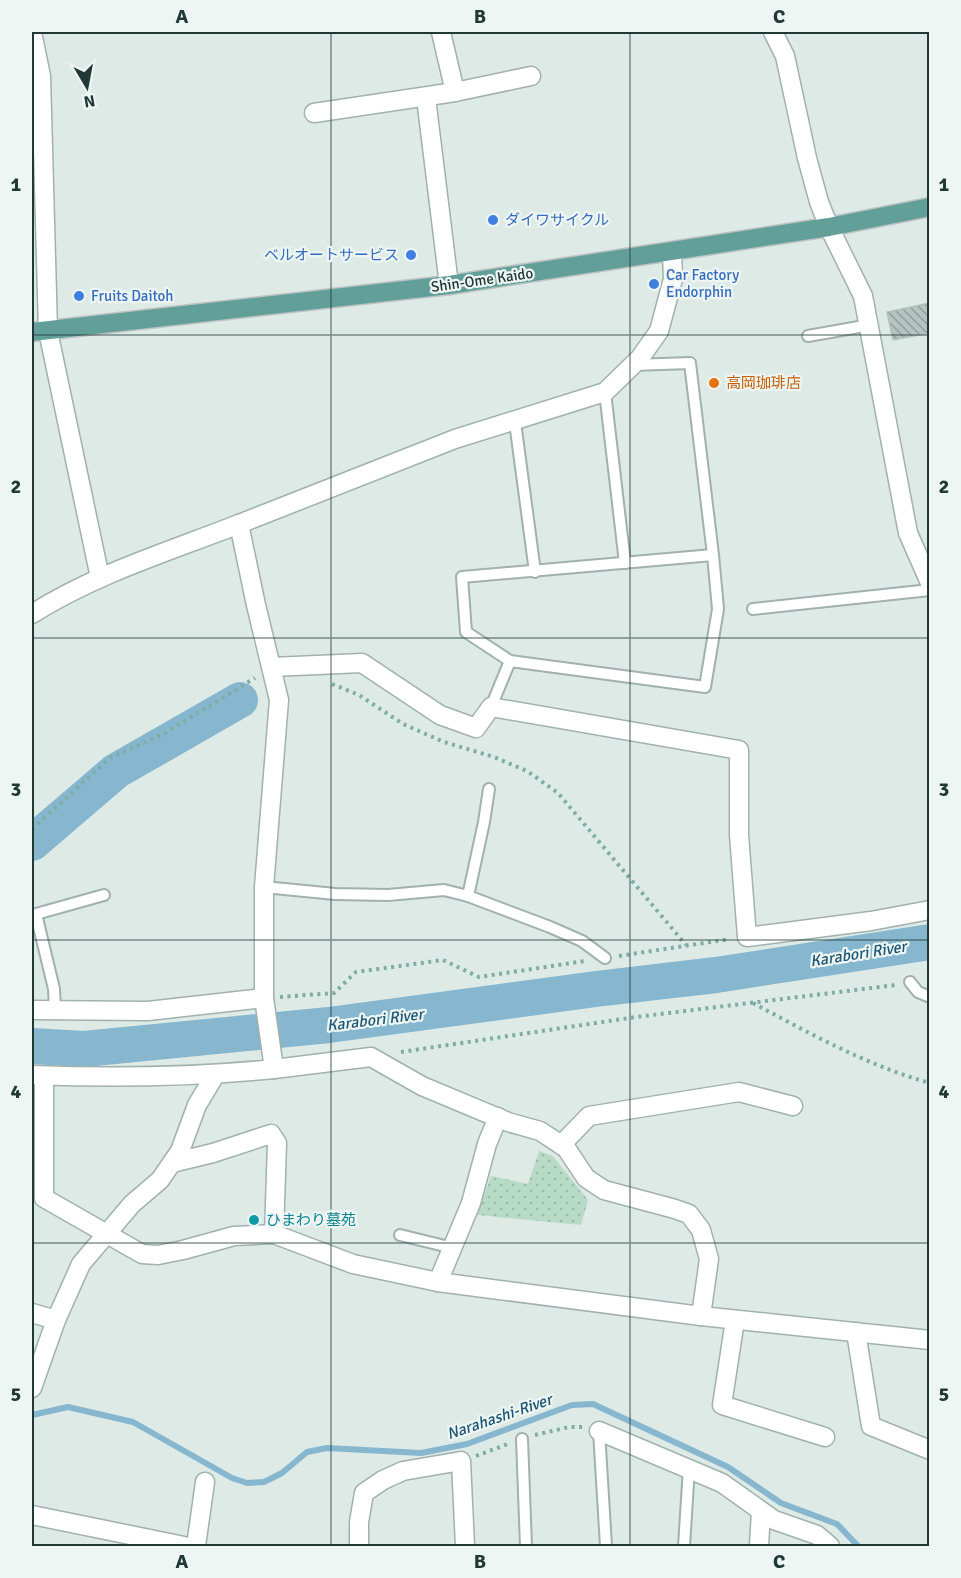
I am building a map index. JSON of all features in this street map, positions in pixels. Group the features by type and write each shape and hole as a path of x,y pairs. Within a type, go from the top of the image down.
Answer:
{"main road":[{"name":"Shin-Ome Kaido","path":"40,331 449,285 829,227 930,207"}],"street":[{"path":"33,32 41,76 37,142 40,331 100,578"},
{"path":"441,32 455,92"},
{"path":"773,32 785,56 819,202 863,296 908,533 930,583"},
{"path":"314,113 426,98 531,76"},
{"path":"426,98 449,285"},
{"path":"32,615 56,599 100,578 455,439 605,392 633,365 659,331 673,279 672,252"},
{"path":"239,524 279,700 264,887 265,1002 273,1064"},
{"path":"273,670 362,663 440,715 476,728 491,707 739,750 739,835 747,937 871,921 930,910"},
{"path":"32,1010 148,1011 265,1002"},
{"path":"701,1316 709,1259 701,1230 689,1214 604,1190 586,1178 566,1148 540,1131 498,1118 422,1086 372,1057 273,1064 215,1075 38,1076 44,1198 142,1254 158,1255 234,1236 274,1234 353,1264 438,1282 701,1316 930,1340"},
{"path":"32,1388 56,1320 81,1264 132,1204 160,1180 180,1151 197,1105 215,1075"},
{"path":"561,1144 589,1116 601,1114 739,1092 793,1106"},
{"path":"438,1282 471,1203 487,1144 498,1118"},
{"path":"172,1163 213,1153 271,1134 277,1143 274,1234"},
{"path":"32,1313 56,1320"},
{"path":"735,1320 722,1405 825,1437"},
{"path":"856,1332 871,1426 930,1450"},
{"path":"598,1431 722,1483 774,1520 817,1535 830,1546"},
{"path":"358,1546 364,1493 383,1480 403,1471 461,1461 465,1546"},
{"path":"196,1546 206,1482"},
{"path":"759,1546 761,1510"},
{"path":"32,1515 184,1546"}],"lane":[{"path":"807,336 870,324"},
{"path":"633,365 690,363 713,555 718,609 705,687 510,661 466,632 462,577 713,555"},
{"path":"605,392 625,563"},
{"path":"515,422 535,572"},
{"path":"753,609 930,590"},
{"path":"491,707 510,661"},
{"path":"468,896 489,789"},
{"path":"264,887 335,894 388,895 444,890 468,896 582,941 605,958"},
{"path":"55,1011 54,988 36,914 104,895"},
{"path":"910,982 918,992 930,997"},
{"path":"400,1235 453,1248"},
{"path":"598,1431 606,1546"},
{"path":"522,1438 526,1546"},
{"path":"684,1546 689,1468"}],"path":[{"path":"32,829 110,758 165,733 261,674 273,670"},
{"path":"265,1002 334,993 357,972 443,960 479,976 747,937"},
{"path":"372,1057 636,1017 873,989 910,982"},
{"path":"752,1003 811,1034 901,1075 930,1083"}],"green space":[{"path":"539,1151 553,1156 588,1200 581,1225 477,1215 491,1176 528,1184"}],"building":[{"path":"930,303 930,333 893,340 887,312"}],"waterway":[{"name":"Karabori River","path":"32,843 116,771 240,700"},
{"name":"Karabori River","path":"32,1046 84,1049 329,1025 716,975 930,942"},
{"name":"Narahashi-River","path":"32,1415 68,1407 133,1422 232,1478 247,1483 264,1482 282,1473 307,1452 327,1448 421,1453 467,1444 572,1405 593,1404 728,1467 781,1503 837,1524 858,1546"}],"place":[{"name":"ダイワサイクル","path":"493,220"},
{"name":"ベルオートサービス","path":"411,255"},
{"name":"Car Factory Endorphin","path":"654,284"},
{"name":"Fruits Daitoh","path":"79,296"},
{"name":"高岡珈琲店","path":"714,383"},
{"name":"ひまわり墓苑","path":"254,1220"}]}
